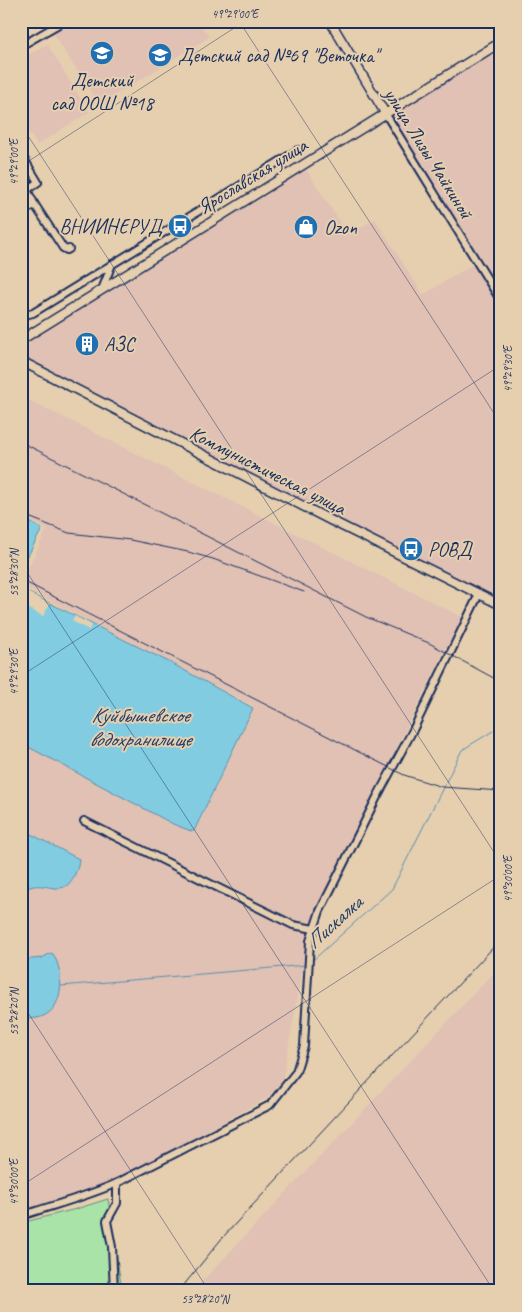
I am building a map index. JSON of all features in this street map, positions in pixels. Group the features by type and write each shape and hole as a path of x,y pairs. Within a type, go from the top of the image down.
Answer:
{"main road":[{"name":"улица Лизы Чайкиной","path":"330,21 385,113"},
{"name":"Ярославская улица","path":"21,340 501,42"},
{"name":"Коммунистическая улица","path":"21,361 332,522 501,605"}],"street":[{"path":"47,21 52,29"},
{"path":"21,46 64,21"},
{"name":"улица Лизы Чайкиной","path":"385,113 501,301"},
{"path":"21,313 25,315 33,313 298,150"},
{"path":"21,154 38,182 27,190 63,248 69,249"},
{"path":"21,212 35,204"},
{"path":"103,288 112,264"},
{"path":"21,1216 48,1206 95,1193 117,1183 270,1105 286,1087 296,1072 304,1046 310,941 320,911 376,797 414,728 479,594"},
{"path":"84,821 293,925 314,928"},
{"path":"114,1291 112,1247 107,1221 117,1203 117,1183"}],"shaded area":[{"name":"Детский сад ООШ №18","path":"72,21 199,21 209,37 99,105 53,33"},
{"path":"47,44 89,112 37,145 21,120 21,59"},
{"path":"501,45 501,603 86,392 21,356 21,342 304,166 348,235 375,219 423,295 480,260 388,114"},
{"path":"21,396 462,617 313,915 283,1076 278,1092 91,1195 21,1215 21,1017 35,1018 45,1015 54,1008 59,996 61,975 51,953 42,958 21,960 21,894 30,887 36,886 54,889 73,879 77,857 21,829 21,743 173,824 193,832 201,819 254,706 21,586 47,529 21,516"},
{"path":"501,965 501,1291 193,1291"}],"green space":[{"path":"108,1199 122,1291 21,1291 21,1223"}],"water":[{"path":"21,517 42,529 21,569"},
{"name":"Куйбышевское водохранилище","path":"21,589 171,663 253,708 194,831 173,824 21,743"},
{"path":"21,829 79,859 71,882 60,888 30,887 21,894"},
{"path":"51,953 60,971 61,981 58,1001 46,1015 35,1018 21,1017 21,960 42,958"}],"pier":[{"path":"21,589 50,604 43,616 21,605"},
{"path":"75,616 92,625 89,630 72,621"}],"waterway":[{"name":"Пискалка","path":"312,961 392,889 462,750 501,726"},
{"name":"Пискалка","path":"61,986 307,965"}],"railway":[{"path":"21,442 366,617 429,643 501,682"},
{"path":"21,514 69,533 130,540 188,552 213,559 304,592"},
{"path":"27,583 404,775 442,787 501,791"},
{"path":"179,1291 223,1237 501,939"}],"place":[{"name":"Детский сад ООШ №18","path":"102,53"},
{"name":"Детский сад №69 \"Веточка\"","path":"160,55"},
{"name":"ВНИИНЕРУД","path":"180,226"},
{"name":"Ozon","path":"306,227"},
{"name":"АЗС","path":"87,344"},
{"name":"РОВД","path":"411,549"}]}
